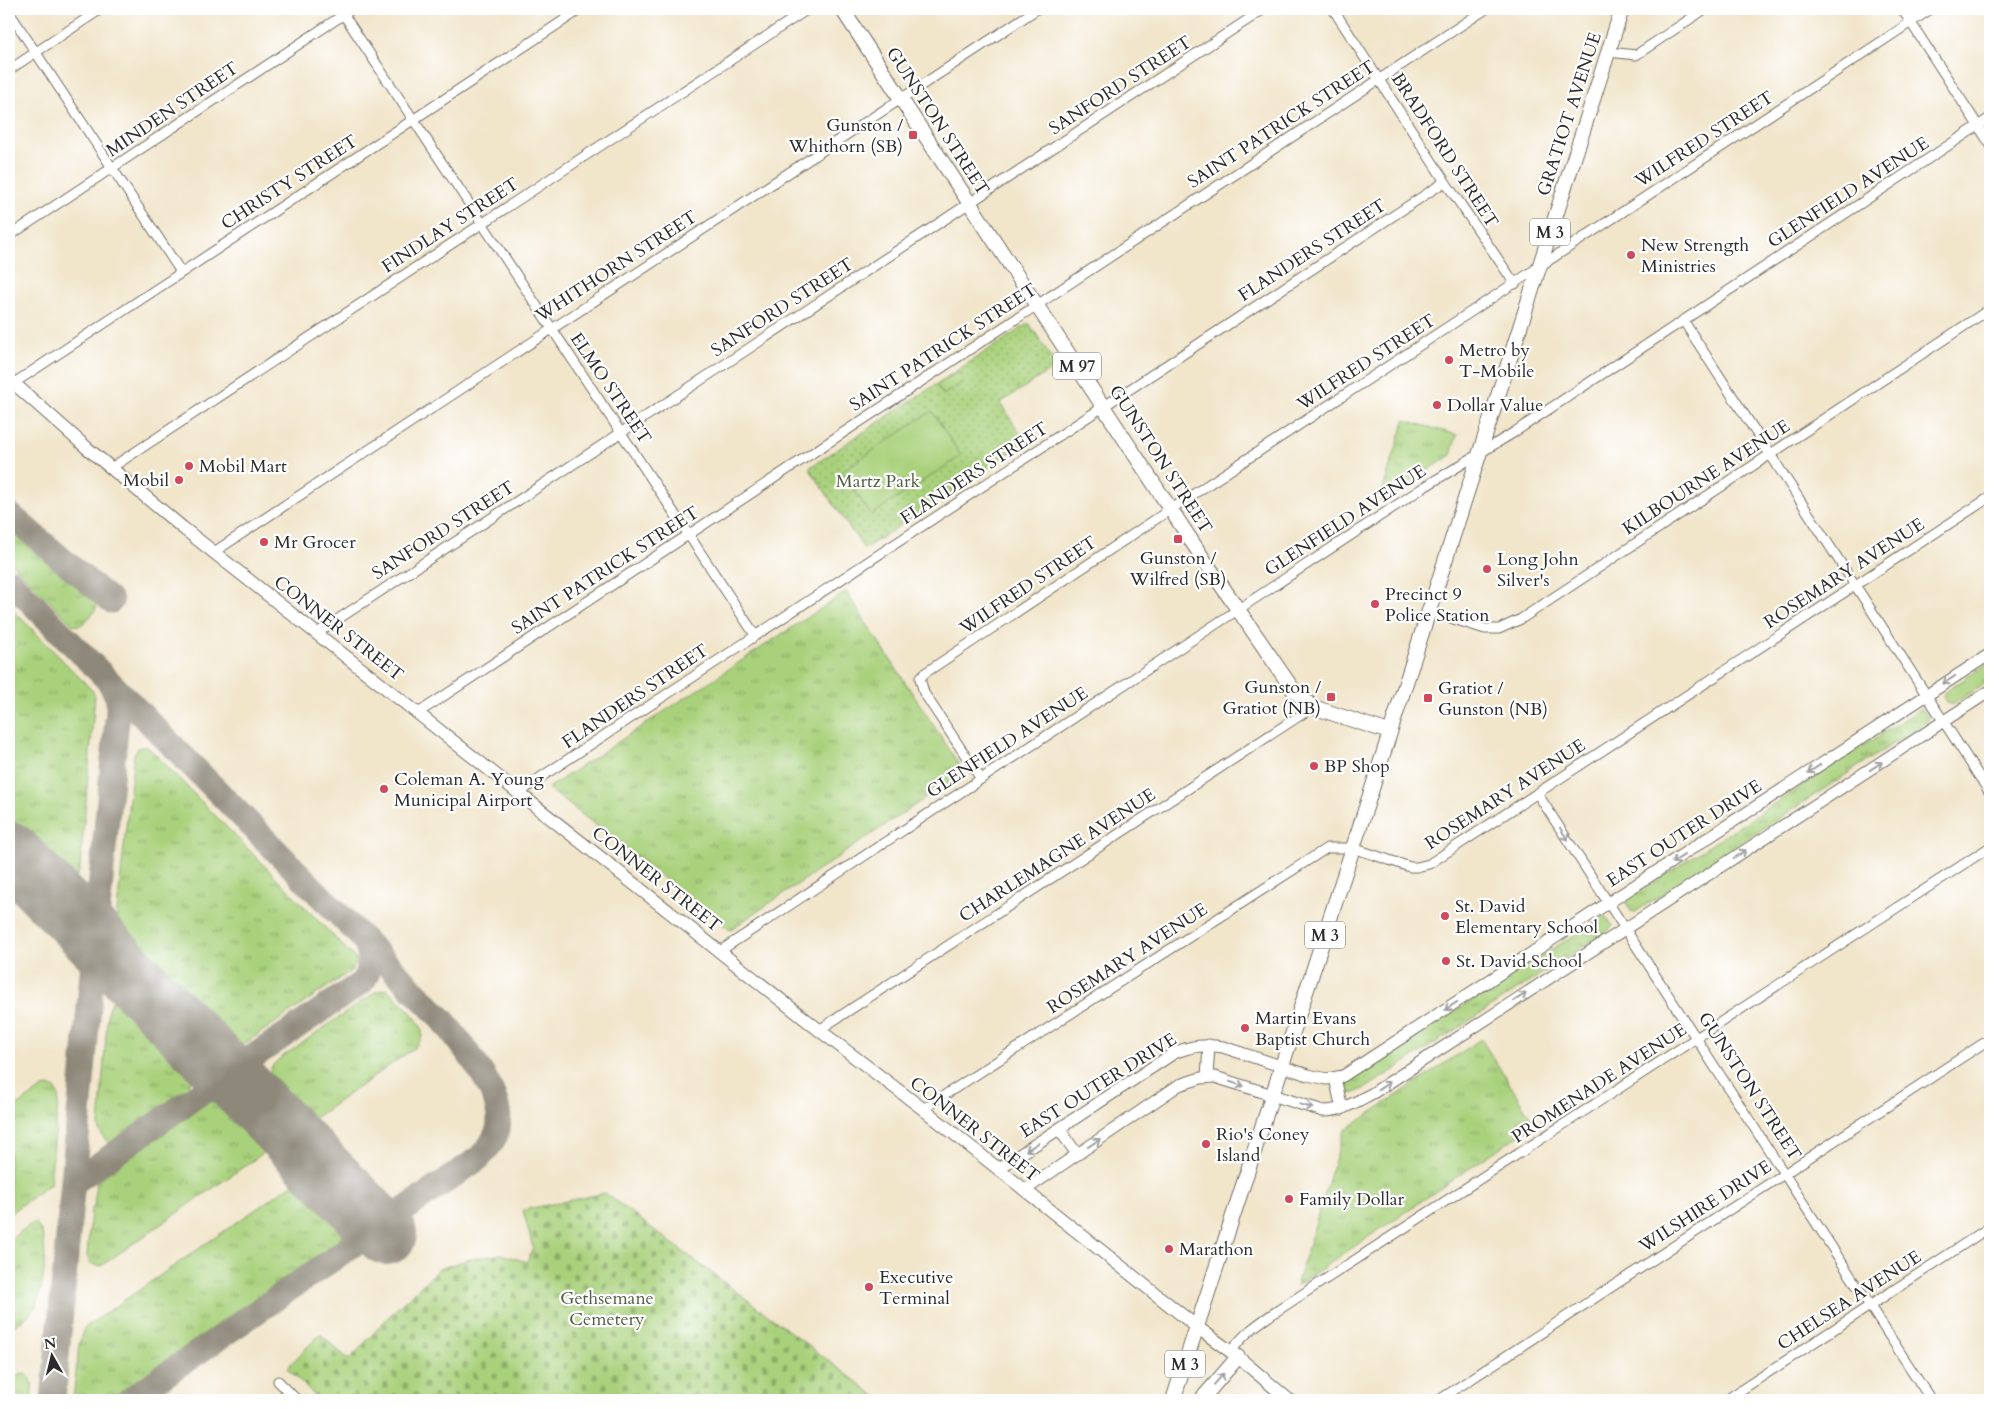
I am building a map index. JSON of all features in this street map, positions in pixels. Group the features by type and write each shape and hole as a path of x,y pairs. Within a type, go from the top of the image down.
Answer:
{"main road":[{"name":"GUNSTON STREET","path":"842,9 1171,509 1294,691 1314,707 1389,732"},
{"name":"GRATIOT AVENUE","path":"1173,1400 1353,848 1622,9"},
{"name":"CONNER STREET","path":"11,381 111,468 214,552 522,793 819,1030 923,1109 1289,1400"},
{"path":"1201,1400 1234,1355"}],"street":[{"path":"9,70 101,9"},
{"name":"CHRISTY STREET","path":"11,381 414,120 581,9"},
{"name":"FINDLAY STREET","path":"111,468 808,9"},
{"name":"WHITHORN STREET","path":"214,552 1037,9"},
{"name":"SANFORD STREET","path":"317,633 1264,9"},
{"name":"BRADFORD STREET","path":"1333,9 1444,180 1515,284"},
{"name":"SAINT PATRICK STREET","path":"418,713 1486,9"},
{"path":"1609,52 1636,55 1705,9"},
{"path":"1902,9 1990,144"},
{"name":"WILFRED STREET","path":"980,779 924,693 920,678 1171,509 1931,9"},
{"name":"ELMO STREET","path":"346,11 414,120 755,636"},
{"name":"MINDEN STREET","path":"9,236 346,11"},
{"path":"9,12 181,272"},
{"name":"GLENFIELD AVENUE","path":"720,951 1421,489 1478,455 1990,118"},
{"name":"FLANDERS STREET","path":"522,793 532,783 1432,190 1444,180"},
{"name":"KILBOURNE AVENUE","path":"1428,611 1484,629 1506,627 1521,619 1990,308"},
{"path":"1683,320 1990,793"},
{"name":"ROSEMARY AVENUE","path":"923,1109 1327,848 1353,848 1410,867 1425,866 1990,497"},
{"name":"EAST OUTER DRIVE","path":"998,1169 1174,1053 1192,1046 1209,1045 1223,1047 1308,1075 1326,1079 1335,1078 1350,1072 1990,654"},
{"path":"1025,1190 1179,1085 1190,1080 1215,1077 1323,1111 1342,1109 1373,1093 1990,691"},
{"name":"CHARLEMAGNE AVENUE","path":"819,1030 1314,707"},
{"name":"GUNSTON STREET","path":"1537,793 1698,1038 1931,1400"},
{"name":"PROMENADE AVENUE","path":"1234,1355 1237,1343 1251,1329 1288,1304 1990,847"},
{"name":"WILSHIRE DRIVE","path":"1439,1400 1990,1039"},
{"path":"1208,1077 1209,1045"},
{"path":"1335,1078 1342,1109"},
{"path":"1059,1128 1077,1154"},
{"name":"CHELSEA AVENUE","path":"1726,1400 1990,1227"},
{"path":"278,1381 297,1400"}],"green space":[{"name":"Martz Park","path":"1029,323 1057,366 1000,403 1026,442 864,549 809,468"},
{"path":"958,372 964,381 943,395 937,385"},
{"path":"932,411 961,456 871,515 842,471"},
{"path":"1405,420 1457,435 1451,455 1381,502 1380,498"},
{"path":"9,526 96,601 96,609 86,621 77,626 73,625 9,561"},
{"path":"846,592 964,772 730,930 548,788"},
{"path":"9,606 92,690 95,696 80,869 77,876 66,880 9,822"},
{"path":"1990,662 1990,680 1954,704 1949,704 1943,696 1945,692"},
{"path":"1920,709 1929,719 1925,723 1635,912 1631,911 1626,903 1627,899"},
{"path":"144,746 149,748 356,959 356,964 352,970 244,1044 235,1044 224,1040 124,939 126,936 117,923 134,754 138,748"},
{"path":"1604,916 1613,926 1609,930 1366,1088 1349,1094 1344,1090 1345,1083 1354,1076"},
{"path":"386,989 404,1005 421,1026 422,1037 419,1043 315,1118 298,1115 271,1087 269,1073 272,1066 279,1059 377,991"},
{"path":"121,999 187,1065 191,1077 189,1085 181,1095 109,1144 100,1132 99,1126 108,1009 112,1001"},
{"path":"1481,1039 1535,1124 1296,1286 1344,1131"},
{"path":"50,1086 55,1089 59,1096 50,1184 9,1214 9,1111 43,1088"},
{"path":"215,1101 228,1106 264,1141 262,1154 101,1266 90,1264 87,1256 91,1210 94,1206 97,1179 206,1103"},
{"path":"301,1178 337,1214 342,1232 339,1241 109,1400 73,1400 79,1344 84,1328"},
{"name":"Gethsemane Cemetery","path":"605,1193 881,1400 319,1400 287,1368 320,1334 349,1360 392,1313 439,1269 466,1260 501,1254 527,1262 533,1248 523,1210"},
{"path":"34,1222 40,1228 45,1249 41,1288 33,1311 9,1329 9,1240"},
{"path":"21,1373 26,1374 31,1380 31,1400 9,1400 9,1381"}],"taxiway":[{"path":"9,514 111,601"},
{"path":"9,580 443,1020 481,1071 489,1086 499,1115 498,1129 495,1137 479,1158 129,1400"},
{"path":"53,1400 118,710 118,698 110,683"},
{"path":"35,879 58,898 65,901 79,902 95,895 100,890"},
{"path":"73,1183 361,983 368,973 370,962 369,951 364,940"},
{"path":"194,1038 208,1049 229,1059 237,1060 254,1057"},
{"path":"350,1246 361,1228 360,1207"}],"runway":[{"path":"9,852 386,1234"}],"place":[{"name":"Gunston / Whithorn (SB)","path":"913,135"},
{"name":"New Strength Ministries","path":"1631,255"},
{"name":"Metro by T-Mobile","path":"1449,360"},
{"name":"Dollar Value","path":"1437,405"},
{"name":"Mobil Mart","path":"189,466"},
{"name":"Mobil","path":"179,480"},
{"name":"Gunston / Wilfred (SB)","path":"1178,539"},
{"name":"Mr Grocer","path":"264,542"},
{"name":"Long John Silver's","path":"1487,569"},
{"name":"Precinct 9 Police Station","path":"1375,604"},
{"name":"Gunston / Gratiot (NB)","path":"1331,697"},
{"name":"Gratiot / Gunston (NB)","path":"1428,698"},
{"name":"BP Shop","path":"1314,766"},
{"name":"Coleman A. Young Municipal Airport","path":"384,789"},
{"name":"St. David Elementary School","path":"1445,916"},
{"name":"St. David School","path":"1446,961"},
{"name":"Martin Evans Baptist Church","path":"1245,1028"},
{"name":"Rio's Coney Island","path":"1206,1144"},
{"name":"Family Dollar","path":"1289,1199"},
{"name":"Marathon","path":"1169,1249"},
{"name":"Executive Terminal","path":"869,1287"}]}
